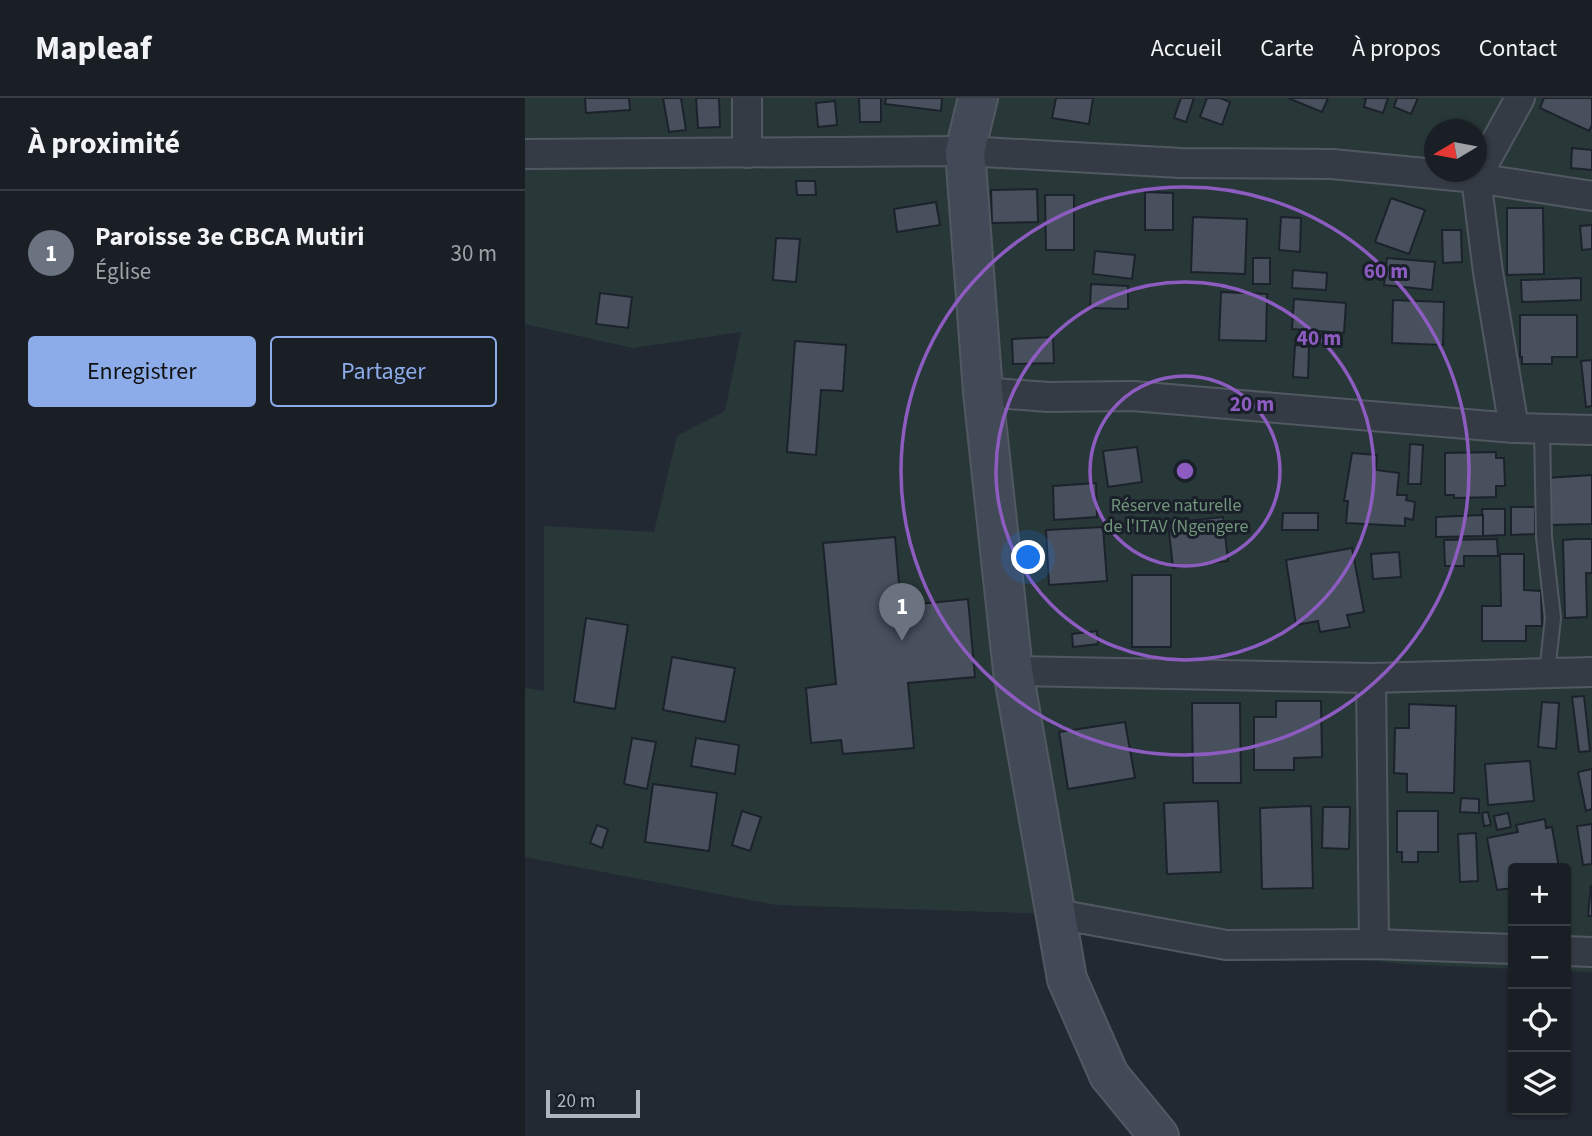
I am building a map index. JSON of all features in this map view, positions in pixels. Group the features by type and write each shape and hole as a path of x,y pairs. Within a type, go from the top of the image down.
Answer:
{"street":[{"path":"747,98 747,153"},
{"path":"978,98 965,151 983,392 1013,671 1067,979 1109,1076 1159,1136"},
{"path":"1487,158 1520,98"},
{"path":"525,154 965,151 1181,163 1332,163 1424,173"},
{"path":"1487,180 1592,196"},
{"path":"1477,182 1488,272 1528,428"},
{"path":"983,392 1048,397 1133,396 1528,428 1592,430"},
{"path":"1013,671 1371,678 1592,672"},
{"path":"1371,678 1374,944"},
{"path":"1057,914 1226,945 1374,944 1508,949"},
{"path":"1571,951 1592,952"}],"lane":[{"path":"1528,428 1553,618 1547,673"}],"green space":[{"name":"Réserve naturelle de l'ITAV (Ngengere","path":"525,98 1592,98 1592,972 1571,971 1571,863 1508,863 1508,969 1405,964 1116,936 1057,914 776,905 525,857 525,688 544,691 544,526 654,532 677,436 725,411 741,332 633,348 525,324"}],"building":[{"path":"585,98 629,98 630,110 586,113"},
{"path":"663,98 681,98 686,130 669,132"},
{"path":"696,98 719,98 720,127 698,128"},
{"path":"859,98 881,98 881,122 860,122"},
{"path":"886,98 942,98 941,111 885,104"},
{"path":"1056,98 1093,98 1089,124 1052,118"},
{"path":"1181,98 1194,98 1186,122 1174,118"},
{"path":"1207,98 1220,98 1230,102 1222,125 1200,117"},
{"path":"1288,98 1328,98 1322,112"},
{"path":"1363,98 1388,98 1383,113 1364,107 1366,99"},
{"path":"1397,98 1418,98 1411,114 1394,107"},
{"path":"1544,98 1592,98 1592,125 1589,131 1540,108"},
{"path":"835,101 837,125 818,127 816,103"},
{"path":"1572,148 1592,150 1592,170 1571,168"},
{"path":"796,181 815,181 816,195 797,195"},
{"path":"1037,189 1038,222 992,223 991,190"},
{"path":"1145,192 1173,193 1173,230 1145,230"},
{"path":"1045,195 1074,195 1074,250 1046,250"},
{"path":"1391,198 1425,210 1409,254 1375,242"},
{"path":"936,202 940,225 897,232 894,209"},
{"path":"1507,208 1543,208 1544,274 1507,275"},
{"path":"1193,217 1247,219 1245,274 1191,272"},
{"path":"1281,217 1301,218 1300,252 1279,250"},
{"path":"1592,225 1592,249 1582,250 1580,226"},
{"path":"1442,230 1461,230 1462,262 1443,263"},
{"path":"776,238 800,239 796,282 773,280"},
{"path":"1095,251 1135,255 1132,279 1093,274"},
{"path":"1253,258 1270,258 1270,284 1253,284"},
{"path":"1387,258 1435,262 1432,290 1384,285"},
{"path":"1293,270 1327,273 1326,290 1292,288"},
{"path":"1581,278 1581,300 1522,302 1521,280"},
{"path":"1091,284 1128,286 1128,309 1090,308"},
{"path":"1221,292 1267,294 1266,341 1219,340"},
{"path":"600,293 632,297 628,328 596,324"},
{"path":"1294,299 1346,303 1344,333 1292,329"},
{"path":"1393,300 1444,302 1443,345 1392,343"},
{"path":"1520,315 1577,315 1577,357 1552,357 1552,364 1522,364"},
{"path":"1053,337 1054,363 1013,364 1012,339"},
{"path":"795,341 846,345 843,391 821,390 816,455 787,452"},
{"path":"1295,345 1309,346 1308,378 1293,377"},
{"path":"1592,360 1592,406 1586,407 1581,361"},
{"path":"1410,444 1423,445 1421,484 1408,484"},
{"path":"1137,447 1142,482 1108,487 1103,451"},
{"path":"1496,452 1496,458 1504,458 1505,486 1496,486 1496,497 1454,498 1454,495 1445,495 1445,453"},
{"path":"1352,453 1377,455 1376,470 1399,473 1397,495 1407,495 1406,500 1415,502 1413,520 1405,518 1405,526 1346,523 1348,501 1344,501"},
{"path":"1592,475 1592,524 1550,525 1547,478"},
{"path":"1096,483 1097,517 1054,520 1053,486"},
{"path":"1511,507 1535,507 1535,534 1511,535"},
{"path":"1482,509 1505,509 1505,535 1483,536"},
{"path":"1283,513 1318,513 1318,530 1282,530"},
{"path":"1483,515 1483,536 1436,537 1436,517"},
{"path":"1223,517 1228,561 1173,568 1168,523"},
{"path":"1103,527 1107,581 1049,585 1046,530"},
{"path":"895,537 901,606 968,599 975,677 908,683 914,748 843,754 841,740 811,743 806,688 836,684 823,543"},
{"path":"1497,539 1498,556 1464,556 1464,566 1445,566 1444,540"},
{"path":"1592,539 1592,573 1586,573 1587,617 1565,618 1563,540"},
{"path":"1352,548 1364,612 1347,615 1350,627 1320,632 1318,621 1296,625 1286,560"},
{"path":"1399,552 1401,577 1373,579 1371,554"},
{"path":"1500,554 1524,554 1524,590 1541,591 1542,626 1526,626 1526,641 1482,641 1482,606 1501,606"},
{"path":"1132,575 1171,575 1171,647 1132,647"},
{"path":"586,618 628,625 615,709 574,702"},
{"path":"1097,631 1098,644 1073,647 1072,634"},
{"path":"672,657 735,668 725,722 663,710"},
{"path":"1584,696 1590,751 1579,752 1572,697"},
{"path":"1276,701 1321,701 1322,757 1294,758 1294,770 1254,770 1254,717 1276,717"},
{"path":"1542,702 1559,703 1556,749 1538,747"},
{"path":"1192,703 1240,703 1241,783 1193,783"},
{"path":"1409,704 1456,706 1454,793 1407,792 1407,774 1394,773 1395,728 1409,728"},
{"path":"1125,722 1135,778 1068,789 1059,732"},
{"path":"632,738 656,742 647,789 624,784"},
{"path":"696,738 739,745 735,774 691,766"},
{"path":"1530,761 1534,801 1488,805 1485,764"},
{"path":"1592,769 1592,809 1586,811 1578,772"},
{"path":"653,784 717,793 709,851 645,842"},
{"path":"1461,798 1479,799 1479,813 1460,812"},
{"path":"1218,801 1221,872 1167,874 1164,803"},
{"path":"1311,806 1313,888 1262,889 1260,808"},
{"path":"1323,807 1350,807 1349,849 1322,848"},
{"path":"742,811 761,817 750,851 732,845"},
{"path":"1397,811 1438,811 1438,852 1418,852 1418,862 1402,862 1402,852 1397,852"},
{"path":"1488,812 1491,825 1484,826 1482,813"},
{"path":"1508,813 1511,827 1497,830 1494,816"},
{"path":"1545,819 1546,828 1552,827 1558,863 1508,863 1508,889 1497,890 1487,838 1518,832 1516,825"},
{"path":"1592,824 1592,864 1583,865 1577,826"},
{"path":"597,825 608,829 602,848 590,843"},
{"path":"1476,833 1478,881 1460,882 1458,834"},
{"path":"1591,886 1592,916 1588,916"}],"place":[{"name":"Paroisse 3e CBCA Mutiri","path":"902,641"}]}
